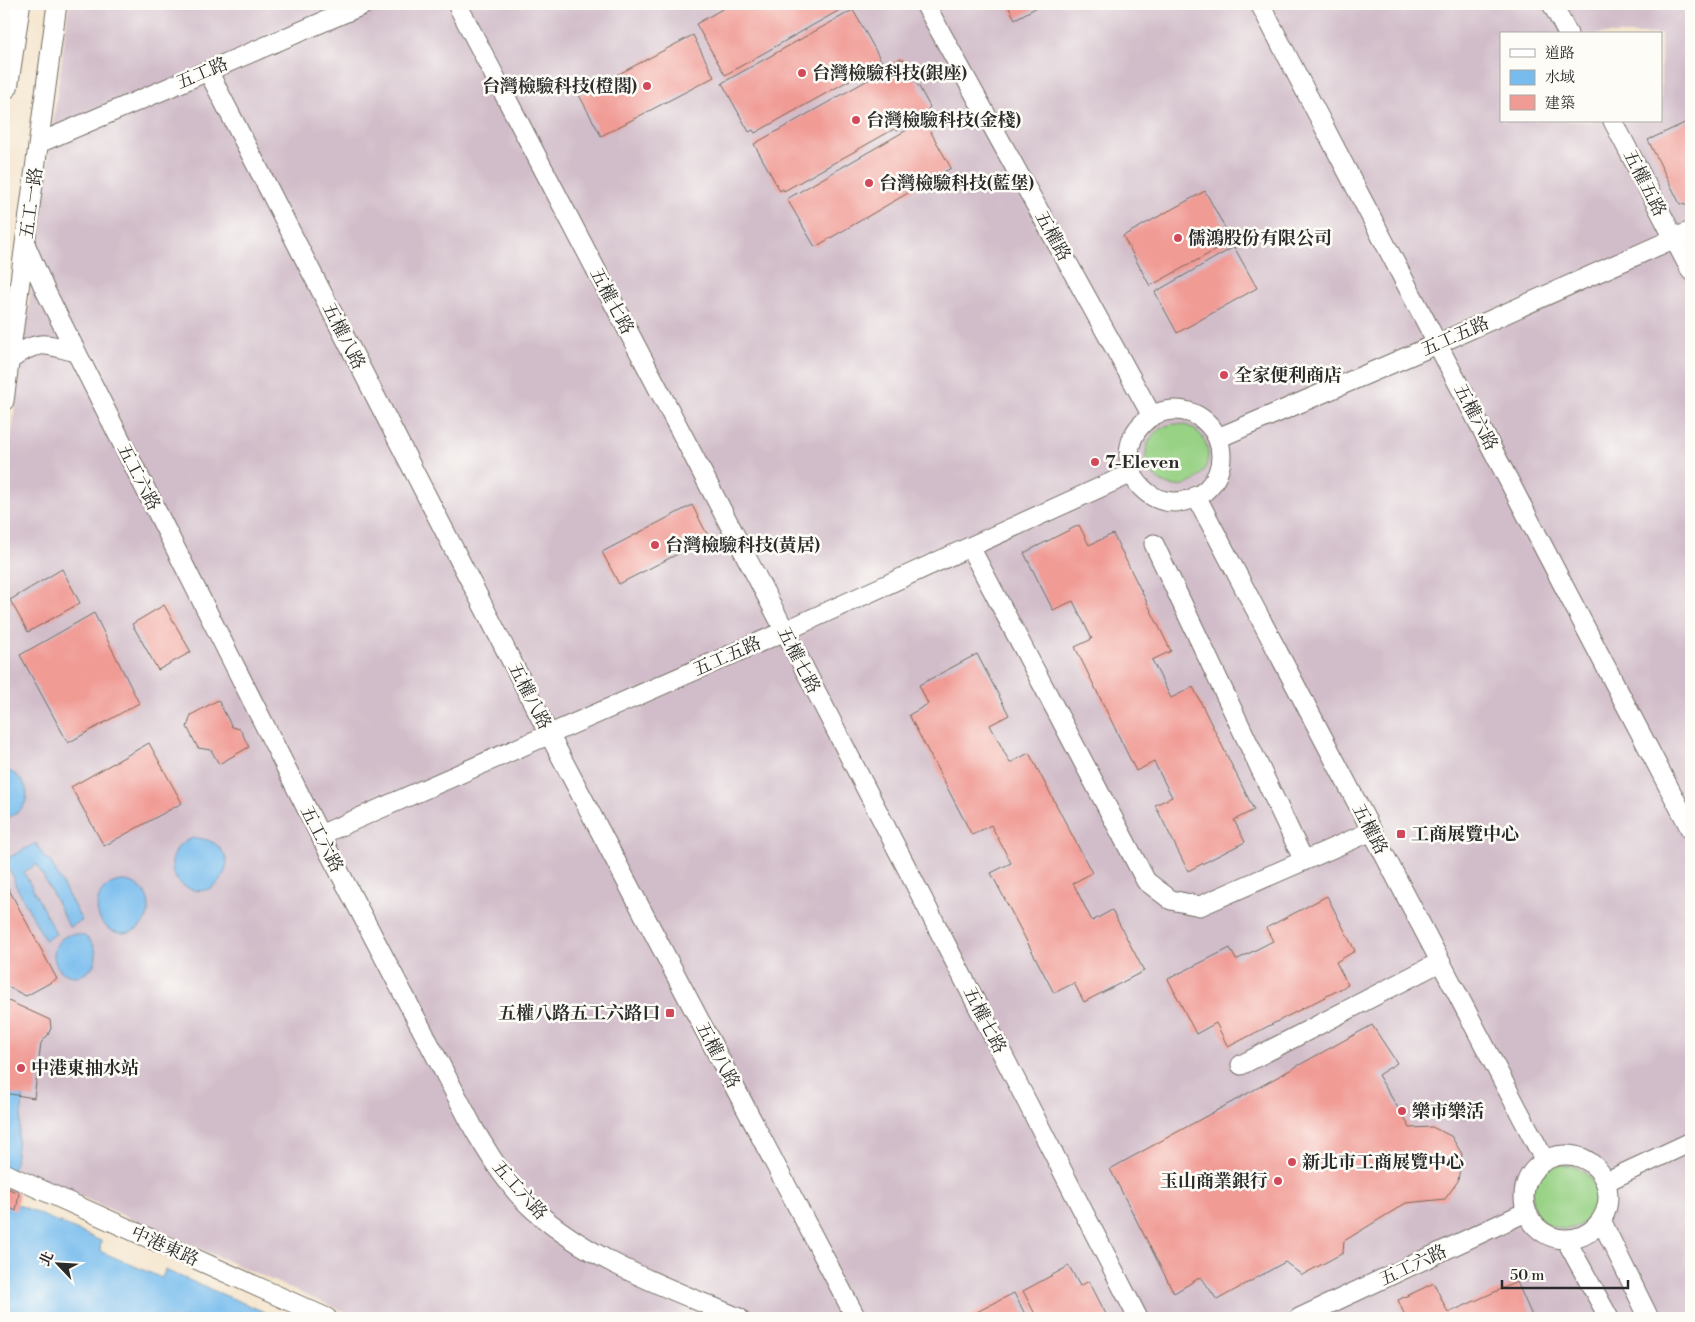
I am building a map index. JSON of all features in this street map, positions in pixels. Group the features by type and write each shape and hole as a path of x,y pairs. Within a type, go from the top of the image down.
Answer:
{"highway":[{"path":"4,85 16,4"}],"street":[{"name":"五工一路","path":"4,401 57,4"},
{"name":"五工路","path":"39,142 365,4"},
{"name":"五權七路","path":"457,4 785,631 1138,1318"},
{"name":"五權路","path":"925,4 1152,416"},
{"name":"五權六路","path":"1260,4 1691,830"},
{"path":"1552,4 1567,32"},
{"name":"五權八路","path":"208,71 549,734 856,1318"},
{"name":"五權五路","path":"1614,122 1683,234 1691,271"},
{"name":"五工五路","path":"1218,438 1438,344 1683,234"},
{"name":"五工六路","path":"26,246 45,290 320,835 475,1131 500,1173 533,1210 571,1240 614,1263 739,1318"},
{"path":"10,360 23,349 39,344 56,346 77,353"},
{"path":"1164,411 1190,412 1202,418 1218,438 1220,465 1215,478 1196,496 1178,501 1159,499 1148,493 1138,484 1132,473 1131,447 1135,435 1142,424 1152,416 1164,411"},
{"name":"五工五路","path":"320,835 785,631 1132,473"},
{"name":"五權路","path":"1196,496 1544,1161"},
{"path":"1154,544 1304,861"},
{"path":"970,547 1146,881 1171,900 1200,906 1372,831"},
{"path":"1241,1065 1440,962"},
{"path":"1605,1182 1691,1142"},
{"path":"1567,1154 1579,1157 1599,1171 1605,1182 1608,1194 1606,1208 1601,1220 1586,1234 1566,1240 1538,1229 1530,1221 1526,1212 1524,1196 1527,1183 1534,1170 1544,1161 1554,1156 1567,1154"},
{"name":"中港東路","path":"4,1173 327,1318"},
{"name":"五工六路","path":"1299,1318 1526,1212"},
{"path":"1601,1220 1649,1318"},
{"path":"1566,1240 1609,1318"}],"shaded area":[{"path":"69,4 1691,4 1691,1318 358,1318 4,1163 4,490"}],"green space":[{"path":"1177,424 1189,426 1199,433 1206,443 1208,455 1206,467 1199,477 1189,484 1177,486 1165,484 1155,477 1148,467 1146,455 1148,443 1155,433 1165,426"},
{"path":"1564,1165 1582,1170 1587,1174 1591,1179 1596,1197 1591,1215 1587,1220 1582,1224 1564,1229 1546,1224 1541,1220 1537,1215 1532,1197 1537,1179 1541,1174 1546,1170"}],"water":[{"path":"4,769 21,780 26,787 27,795 21,809 14,815 4,818"},
{"path":"195,838 211,841 219,847 227,861 223,877 214,886 204,890 192,890 182,885 175,877 172,866 178,847 185,841"},
{"path":"36,843 45,859 49,859 82,921 69,927 37,864 24,872 56,934 45,940 4,860"},
{"path":"118,881 128,881 137,885 145,893 149,907 145,921 137,929 128,933 118,933 109,929 101,921 97,912 97,902 101,893 109,885"},
{"path":"79,934 87,937 93,943 96,955 93,967 87,973 71,976 63,973 57,967 54,951 57,943 63,937"},
{"path":"4,1027 32,1031 10,1201 101,1241 100,1251 162,1278 165,1270 279,1318 4,1318"}],"building":[{"path":"731,4 858,4 847,10 845,7 725,75 696,24"},
{"path":"1007,4 1043,4 1015,19"},
{"name":"台灣檢驗科技(銀座)","path":"853,10 882,62 755,133 753,130 749,132 722,83"},
{"name":"台灣檢驗科技(橙閣)","path":"693,35 714,77 601,136 579,95"},
{"name":"台灣檢驗科技(金棧)","path":"901,58 902,60 904,59 930,107 928,109 930,113 897,131 896,128 784,191 783,189 780,191 754,144 875,76 873,73"},
{"name":"台灣檢驗科技(藍堡)","path":"924,120 951,168 815,247 787,199"},
{"path":"1691,120 1691,206 1680,204 1648,140"},
{"name":"儒鴻股份有限公司","path":"1205,191 1232,241 1150,286 1123,236"},
{"name":"儒鴻股份有限公司","path":"1234,247 1257,288 1177,333 1155,292"},
{"name":"台灣檢驗科技(黃居)","path":"692,505 709,538 619,584 602,552"},
{"path":"1079,525 1089,545 1113,534 1171,651 1152,660 1171,698 1193,687 1254,810 1234,820 1245,842 1188,871 1155,805 1172,797 1154,762 1136,771 1075,647 1092,639 1073,601 1053,610 1024,553"},
{"path":"62,569 80,603 28,632 10,600"},
{"path":"164,605 191,652 158,670 132,624"},
{"path":"94,613 139,703 68,743 20,655"},
{"path":"977,654 1009,715 990,725 1010,763 1029,753 1092,873 1073,883 1092,921 1112,910 1144,971 1084,1002 1074,983 1054,993 991,873 1011,863 991,825 972,835 909,715 928,704 919,685"},
{"path":"218,700 232,727 240,729 249,747 219,764 211,750 198,748 187,727 191,715"},
{"path":"149,743 182,803 104,846 71,787"},
{"path":"6,884 57,979 26,996 4,985 4,886"},
{"path":"1327,896 1355,951 1336,962 1348,985 1228,1047 1216,1023 1196,1034 1168,979 1230,948 1236,960 1273,941 1266,928"},
{"name":"中港東抽水站","path":"4,999 50,1020 51,1028 41,1043 34,1098 4,1093"},
{"name":"新北市工商展覽中心","path":"1372,1025 1397,1063 1378,1075 1410,1128 1432,1127 1451,1136 1462,1154 1458,1181 1445,1199 1406,1203 1344,1241 1343,1253 1302,1275 1285,1262 1217,1300 1201,1277 1174,1293 1110,1169"},
{"path":"4,1187 19,1193 16,1211 4,1205"},
{"path":"1069,1266 1080,1286 1089,1281 1108,1318 1037,1318 1023,1291"},
{"path":"1517,1282 1533,1318 1406,1318 1398,1300 1434,1283 1448,1313"},
{"path":"1014,1293 1027,1318 965,1318"}],"place":[{"name":"台灣檢驗科技(銀座)","path":"802,73"},
{"name":"台灣檢驗科技(橙閣)","path":"647,86"},
{"name":"台灣檢驗科技(金棧)","path":"856,120"},
{"name":"台灣檢驗科技(藍堡)","path":"869,183"},
{"name":"儒鴻股份有限公司","path":"1178,238"},
{"name":"全家便利商店","path":"1224,375"},
{"name":"7-Eleven","path":"1095,462"},
{"name":"台灣檢驗科技(黃居)","path":"655,545"},
{"name":"工商展覽中心","path":"1401,834"},
{"name":"五權八路五工六路口","path":"670,1013"},
{"name":"中港東抽水站","path":"21,1068"},
{"name":"樂市樂活","path":"1402,1111"},
{"name":"新北市工商展覽中心","path":"1292,1162"},
{"name":"玉山商業銀行","path":"1278,1181"}]}
